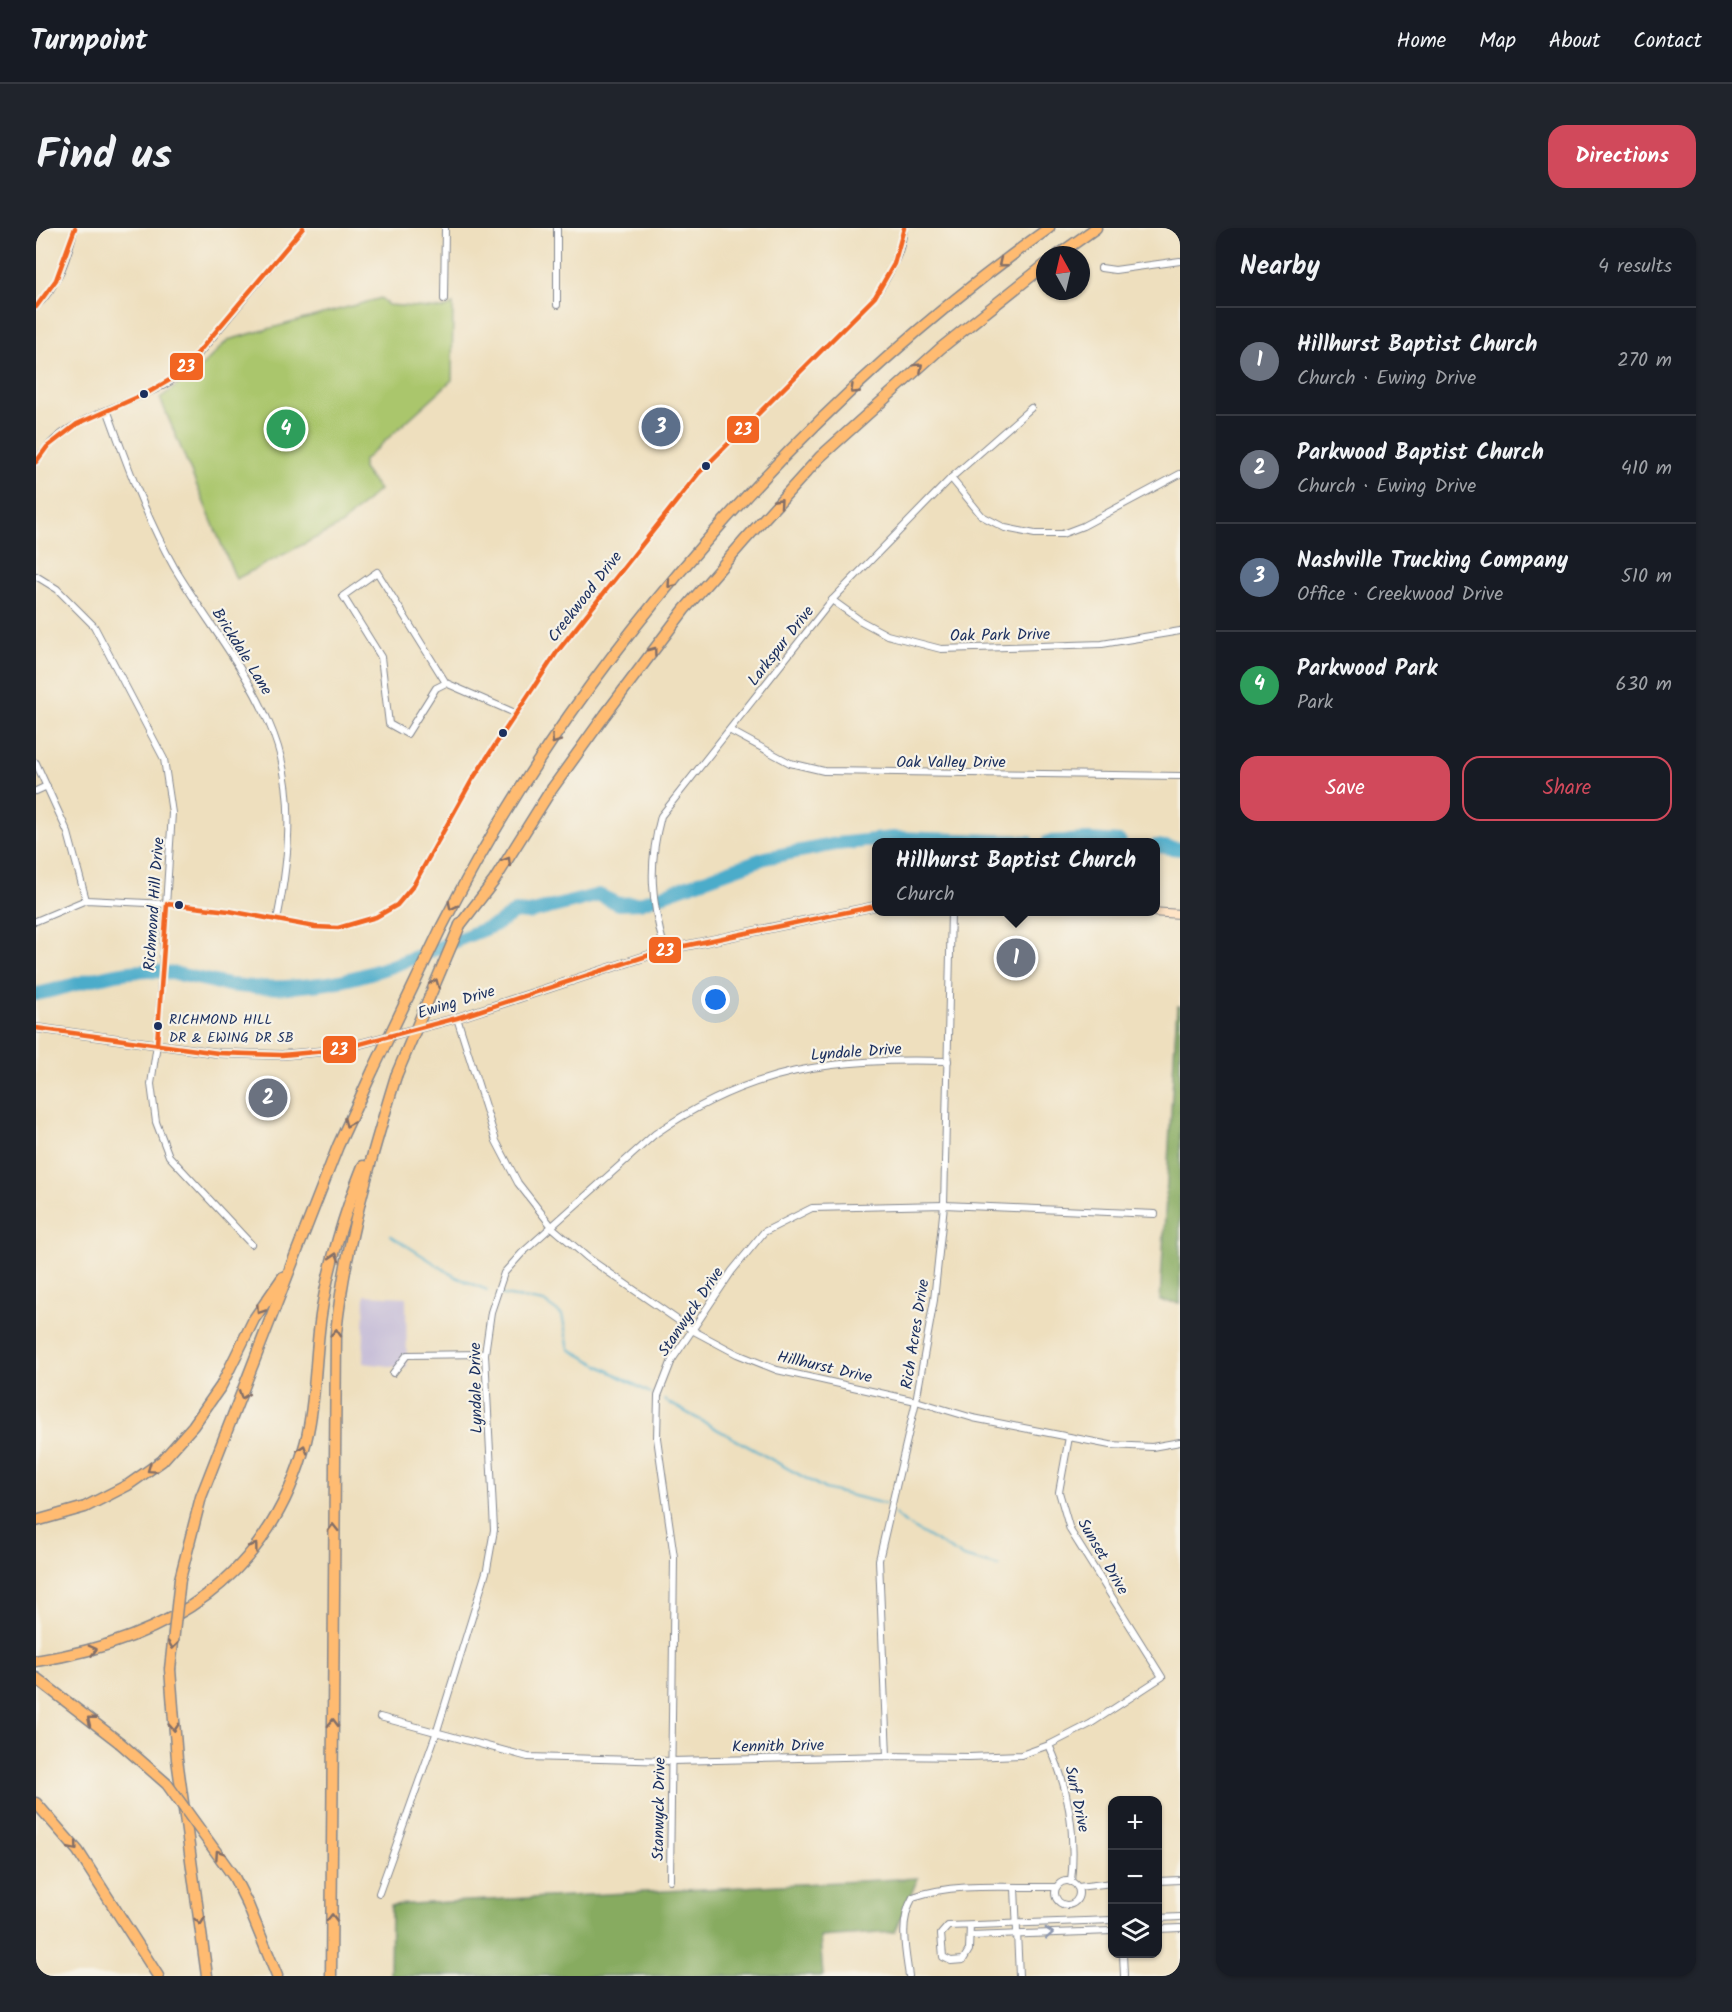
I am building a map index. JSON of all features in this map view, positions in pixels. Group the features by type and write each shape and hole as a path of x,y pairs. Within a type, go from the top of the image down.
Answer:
{"highway":[{"path":"207,1976 177,1759 170,1669 180,1579 201,1497 233,1421 338,1146 441,928 468,876 531,774 648,611 670,585 772,470 873,371 933,319 1049,228"},
{"path":"1071,246 1097,228"},
{"path":"331,1976 336,1333 341,1287 355,1214 396,1076 460,925 494,881 549,793 604,715 684,610 820,457 940,348 1036,272"},
{"path":"36,1661 95,1650 168,1622 203,1599 233,1572 274,1518 297,1471 306,1439 327,1284 353,1191 384,1114"},
{"path":"36,1521 86,1507 128,1485 162,1461 192,1426 221,1386 254,1319 293,1261"},
{"path":"36,1678 119,1742 167,1784 234,1876 277,1976"},
{"path":"36,1803 78,1851 158,1976"}],"main road":[{"name":"Ewing Drive","path":"36,1028 218,1053 282,1055 337,1050 457,1018 665,950 872,907"},
{"path":"1160,913 1180,914"}],"street":[{"path":"36,307 45,298 64,267 75,228"},
{"path":"36,462 59,436 79,423 167,384 188,367 303,228"},
{"path":"444,299 445,228"},
{"path":"557,228 557,305"},
{"name":"Creekwood Drive","path":"36,921 86,900 167,904 338,928 376,917 398,905 413,886 472,780 557,652 698,474 875,297 891,273 903,240 904,228"},
{"path":"1101,268 1115,270 1180,261"},
{"name":"Larkspur Drive","path":"665,950 653,902 653,846 661,816 731,731 832,600 951,478 1031,408"},
{"name":"Brickdale Lane","path":"108,411 132,480 151,522 175,567 258,699 278,747 289,807 289,846 277,920"},
{"path":"951,478 966,500 982,516 1005,528 1035,534 1062,534 1083,526 1180,474"},
{"path":"446,683 436,688 407,734 389,724 381,657 343,596 377,572 446,683 515,713"},
{"name":"Richmond Hill Drive","path":"36,576 57,589 94,626 164,759 172,813 157,1044 151,1084 156,1122 169,1156 251,1244"},
{"name":"Oak Park Drive","path":"832,600 861,621 887,635 941,649 1102,644 1180,631"},
{"name":"Oak Valley Drive","path":"731,731 790,763 824,771 855,774 1180,776"},
{"path":"36,763 68,833 86,900"},
{"path":"36,791 47,786"},
{"name":"Rich Acres Drive","path":"886,1756 879,1560 916,1401 934,1300 944,1205 951,916"},
{"name":"Hillhurst Drive","path":"457,1018 496,1141 518,1183 554,1228 588,1258 692,1330 737,1354 777,1370 916,1401 973,1418 1110,1445 1152,1447 1180,1442"},
{"name":"Lyndale Drive","path":"379,1893 436,1734 487,1569 494,1530 485,1353 491,1312 504,1273 522,1253 554,1228 655,1134 679,1117 753,1082 816,1065 874,1060 948,1061"},
{"name":"Stanwyck Drive","path":"670,1880 674,1557 657,1438 658,1396 672,1360 732,1271 764,1232 812,1208 944,1205 1155,1214"},
{"path":"393,1373 407,1355 485,1353"},
{"name":"Sunset Drive","path":"1069,1437 1059,1492 1070,1530 1162,1677"},
{"name":"Kennith Drive","path":"380,1717 436,1734 528,1757 672,1761 1021,1755 1049,1745 1090,1724 1162,1677"},
{"name":"Surf Drive","path":"1049,1745 1071,1815 1074,1861 1071,1882"},
{"path":"1162,1881 1180,1880"},
{"path":"909,1976 905,1950 904,1912 913,1897 930,1891 1056,1887 1064,1882 1071,1882 1078,1887 1108,1884"},
{"path":"1056,1887 1057,1900 1068,1905 1078,1899 1078,1887"},
{"path":"1016,1888 1019,1976"},
{"path":"1162,1918 1180,1917"},
{"path":"970,1926 969,1950 963,1960 951,1961 943,1957 941,1934 948,1926 1108,1920"},
{"path":"1162,1929 1180,1928"},
{"path":"970,1936 1108,1930"},
{"path":"1123,1958 1124,1976"}],"shaded area":[{"path":"365,1295 406,1297 407,1368 363,1363"}],"green space":[{"path":"381,298 388,305 443,309 453,304 452,380 363,461 363,469 379,490 341,525 236,579 160,398 198,370 228,340"},
{"path":"1177,1006 1180,1006 1180,1303 1160,1301"},
{"path":"918,1878 895,1932 820,1937 823,1976 390,1976 391,1905"}],"waterway":[{"path":"36,994 103,977 143,971 176,974 229,985 274,988 341,981 410,959 497,924 515,912 529,913 599,895 618,904 640,903 765,858 836,844 872,840"},
{"path":"1160,846 1180,849"},
{"path":"390,1235 456,1277 487,1290"},
{"path":"498,1294 544,1302 562,1315 569,1349 652,1394"},
{"path":"664,1400 825,1489 885,1504"},
{"path":"895,1514 905,1523 963,1557 1000,1567"}],"transit line":[{"name":"23","path":"36,307 56,280 75,228"},
{"name":"23","path":"36,462 47,447 77,424 149,392 180,374 303,228"},
{"name":"23","path":"157,1044 167,904 229,911 315,927 338,928 376,917 397,905 413,886 472,780 557,652 698,474 875,297 894,264 904,228"},
{"name":"23","path":"36,1028 218,1053 282,1055 337,1050 457,1018 665,950 872,907"}],"place":[{"name":"Nashville Trucking Company","path":"661,427"},
{"name":"Parkwood Park","path":"286,429"},
{"name":"Hillhurst Baptist Church","path":"1016,958"},
{"name":"RICHMOND HILL DR & EWING DR SB","path":"158,1026"},
{"name":"Parkwood Baptist Church","path":"268,1098"}]}
